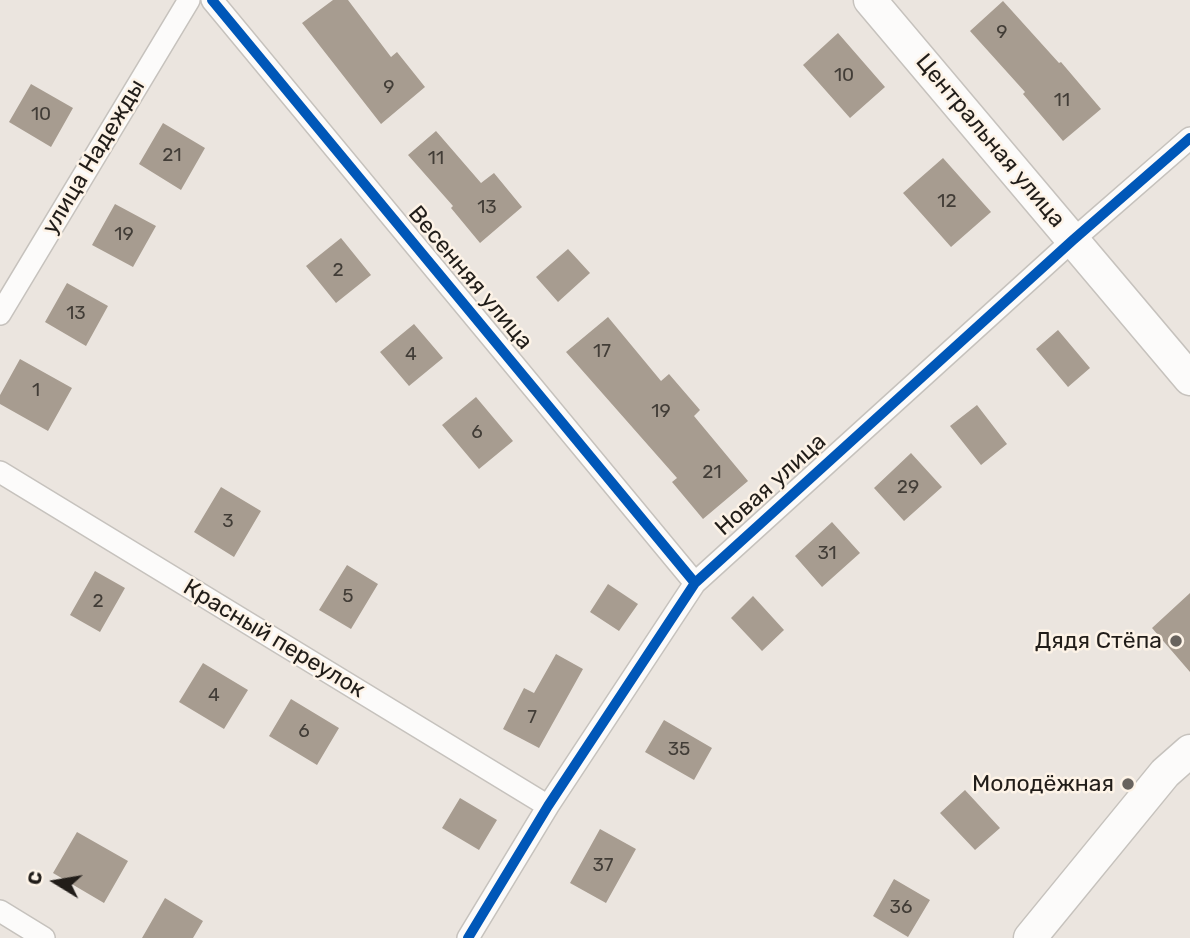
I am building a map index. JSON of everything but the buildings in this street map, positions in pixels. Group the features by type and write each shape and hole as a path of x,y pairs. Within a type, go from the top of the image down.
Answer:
{"street":[{"name":"улица Надежды","path":"0,314 189,0"},
{"name":"Весенняя улица","path":"212,0 695,583"},
{"name":"Центральная улица","path":"870,0 1190,379"},
{"name":"Новая улица","path":"468,938 548,806 695,583 1073,240 1190,138"},
{"name":"Красный переулок","path":"0,472 548,806"},
{"path":"1030,938 1165,773 1190,751"},
{"path":"0,911 44,938"}],"cycle path":[{"path":"212,0 695,583"},
{"path":"468,938 548,806 695,583 1073,240 1190,138"}],"place":[{"name":"Дядя Стёпа","path":"1176,641"},
{"name":"Молодёжная","path":"1128,784"}]}
